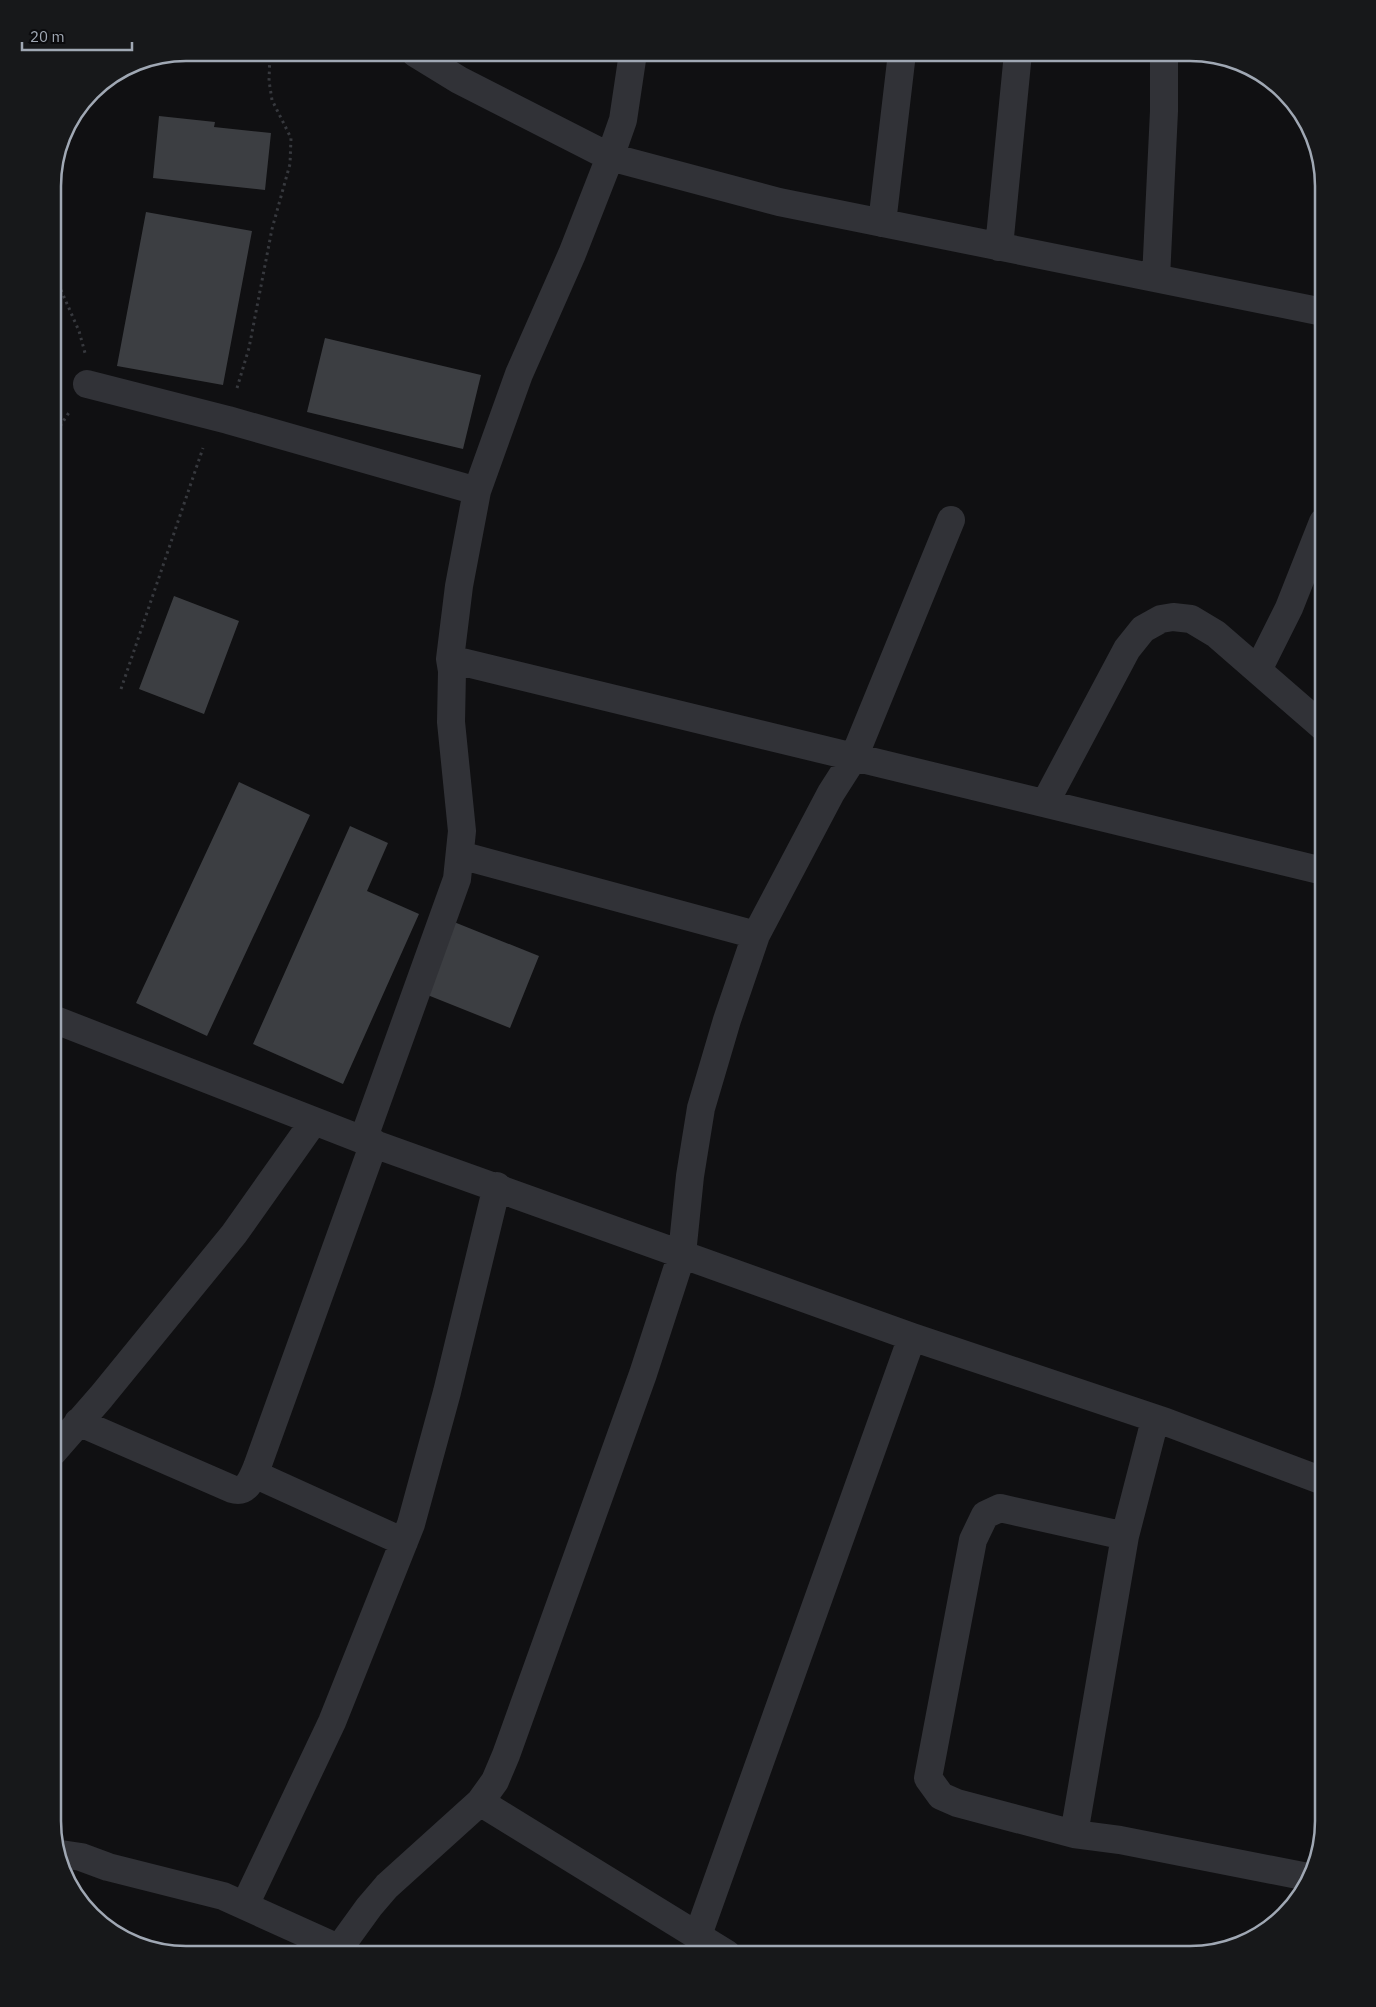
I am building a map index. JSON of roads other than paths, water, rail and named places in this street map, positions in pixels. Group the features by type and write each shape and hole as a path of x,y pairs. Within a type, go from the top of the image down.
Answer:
{"street":[{"path":"430,61 460,80 610,157 779,202 1315,310"},
{"path":"78,1422 238,1491 243,1490 254,1474 457,879 462,831 451,722 452,671 450,659 459,586 477,492 519,374 572,254 610,157 623,120 631,61"},
{"path":"882,223 901,62"},
{"path":"999,246 1017,62"},
{"path":"1156,278 1164,111 1164,62"},
{"path":"87,384 228,420 477,492"},
{"path":"341,1945 387,1886 480,1802 495,1781 639,1383 682,1254 690,1176 701,1108 727,1020 756,935 831,793 854,757 951,520"},
{"path":"1258,670 1290,608 1315,545"},
{"path":"1045,803 1127,649 1143,629 1161,619 1173,617 1191,619 1216,634 1315,719"},
{"path":"450,659 1315,869"},
{"path":"460,855 756,935"},
{"path":"61,1022 368,1142 497,1186 912,1336 1155,1420 1166,1422 1315,1478"},
{"path":"61,1441 101,1397 234,1234 314,1121"},
{"path":"245,1905 332,1722 411,1524 447,1392 497,1186"},
{"path":"698,1935 912,1336"},
{"path":"1074,1834 1125,1536 1155,1420"},
{"path":"254,1474 404,1542"},
{"path":"1125,1536 1000,1508 985,1515 973,1540 928,1778 941,1796 958,1803 1074,1834 1120,1840 1301,1876"},
{"path":"480,1802 714,1946"},
{"path":"67,1855 223,1896 324,1945"}]}
